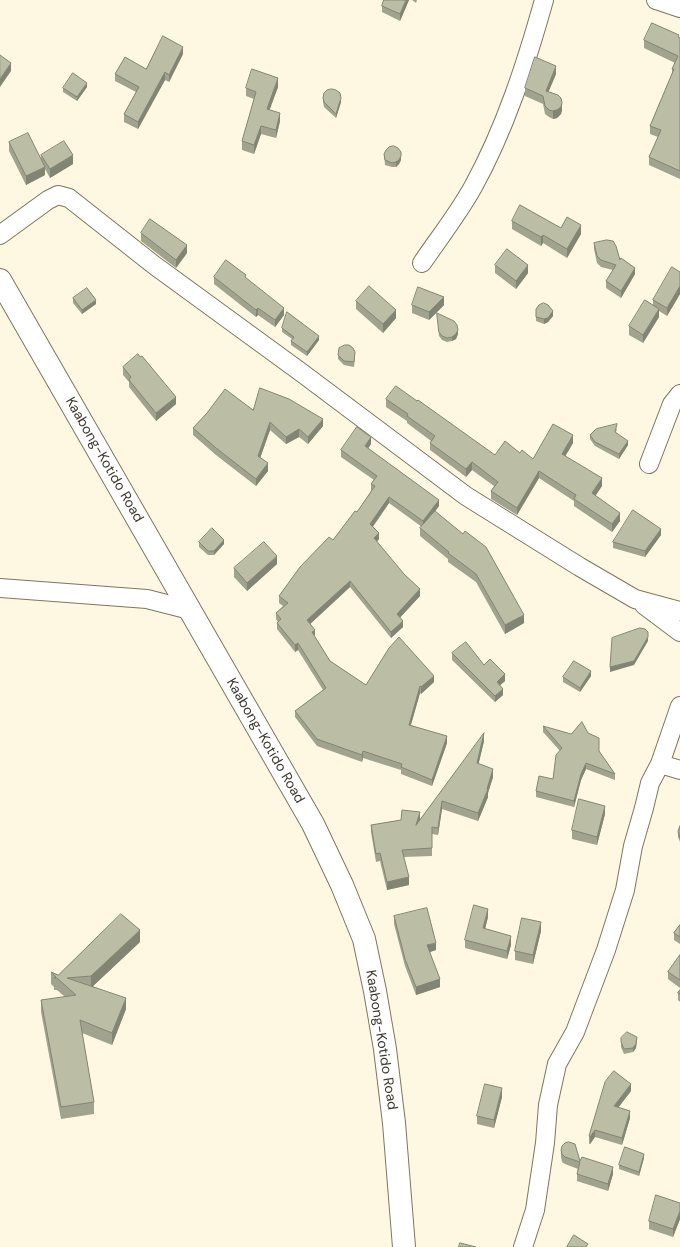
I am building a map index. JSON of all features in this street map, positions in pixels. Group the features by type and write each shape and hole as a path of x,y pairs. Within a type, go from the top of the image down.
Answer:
{"main road":[{"name":"Kaabong-Kotido Road","path":"0,280 313,824 342,885 364,939 375,990 385,1049 394,1123 404,1247"}],"street":[{"path":"422,263 473,187 491,151 528,56 544,0"},
{"path":"656,0 680,8"},
{"path":"0,235 48,200 58,195 69,198 154,265 466,496 580,567 635,599 680,632"},
{"path":"649,464 672,404 680,394"},
{"path":"0,588 147,599 190,610"},
{"path":"635,599 679,611"},
{"path":"523,1247 535,1210 545,1144 548,1105 557,1064 575,1032 606,950 625,890 633,846 650,783 660,764 680,706"},
{"path":"660,764 680,770"}],"building":[{"path":"384,0 406,0 400,14 382,6"},
{"path":"652,23 679,35 678,37 680,38 680,171 649,157 661,130 650,126 678,56 644,40"},
{"path":"163,36 183,47 169,75 165,72 138,122 124,114 139,87 115,74 125,57 146,69"},
{"path":"0,55 11,63 0,79"},
{"path":"535,57 556,66 546,91 558,95 561,98 561,107 557,110 549,110 545,106 543,96 525,88"},
{"path":"252,69 278,78 267,109 280,113 276,130 261,126 254,145 242,141 256,92 246,88"},
{"path":"73,73 87,83 77,97 63,88"},
{"path":"332,89 340,93 341,98 336,114 324,102 323,98 324,93 327,90"},
{"path":"28,133 45,167 26,176 9,142"},
{"path":"64,141 73,155 50,169 41,155"},
{"path":"394,146 401,152 401,156 399,160 392,163 385,160 384,154 389,147"},
{"path":"520,205 561,228 567,217 581,225 567,249 543,235 541,237 512,221"},
{"path":"150,219 187,245 176,260 141,233"},
{"path":"607,240 613,241 620,260 621,258 635,268 621,291 606,281 616,265 601,260 597,256 594,243"},
{"path":"507,249 528,265 516,281 495,265"},
{"path":"226,260 284,308 275,320 258,308 256,310 214,277"},
{"path":"672,267 680,272 680,286 667,308 653,300"},
{"path":"369,286 396,310 383,324 356,301"},
{"path":"418,287 444,297 429,312 412,305"},
{"path":"87,288 96,300 82,310 73,298"},
{"path":"645,300 659,309 643,335 629,326"},
{"path":"544,303 553,311 548,318 544,319 536,317 536,309 539,305"},
{"path":"287,312 319,336 307,352 291,341 294,337 282,328"},
{"path":"437,313 454,321 458,330 456,334 447,338 442,336 439,332"},
{"path":"349,345 353,348 355,352 354,362 344,361 338,355 339,348"},
{"path":"138,354 140,357 142,356 176,397 156,413 129,380 131,377 123,367"},
{"path":"396,386 495,455 505,441 520,453 522,450 533,459 553,424 573,435 562,454 602,478 592,493 620,513 612,524 574,499 576,495 539,471 517,508 491,491 498,482 472,462 466,469 430,443 435,436 407,416 408,414 386,399"},
{"path":"260,388 289,399 323,419 308,437 299,429 286,437 270,422 258,456 268,463 256,479 193,428 207,413 225,389 253,410"},
{"path":"617,424 615,432 628,441 619,454 595,442 590,435 596,429"},
{"path":"357,427 371,437 365,446 439,500 423,521 389,497 370,524 379,533 374,538 404,574 420,589 397,614 403,621 391,632 350,581 307,620 315,630 312,632 330,661 366,685 389,648 399,637 434,676 421,687 420,686 409,725 447,736 432,780 401,767 402,764 363,751 362,755 317,739 295,711 326,688 298,643 295,645 277,623 281,619 276,613 288,603 279,596 300,567 329,537 333,540 355,511 357,512 375,486 371,484 377,476 341,450"},
{"path":"633,510 661,529 645,551 613,542"},
{"path":"435,511 463,534 465,531 486,547 524,615 505,625 476,574 448,553 449,552 420,528"},
{"path":"212,528 224,540 214,551 208,551 199,542"},
{"path":"264,542 277,556 247,583 234,568"},
{"path":"640,628 645,629 648,632 648,637 634,661 610,667 612,638"},
{"path":"466,642 484,665 490,659 505,674 497,682 503,689 495,696 452,653"},
{"path":"574,661 591,671 580,688 563,677"},
{"path":"582,722 588,733 599,738 599,751 615,774 586,763 581,774 574,801 536,791 539,776 553,779 556,755 562,748 543,726 571,734"},
{"path":"484,733 477,763 493,769 488,789 478,813 442,801 438,828 432,827 432,848 402,850 409,877 387,882 380,853 376,854 371,825 401,820 402,810 420,812 416,825"},
{"path":"579,799 605,806 597,837 572,830"},
{"path":"680,826 680,838 678,832"},
{"path":"474,905 488,909 483,928 511,936 507,951 465,940"},
{"path":"427,908 436,943 427,945 440,979 416,987 405,959 394,916"},
{"path":"121,914 140,930 91,976 67,978 126,998 112,1033 80,1020 94,1102 61,1107 41,1000 76,995 57,978 54,978 56,977 51,972 58,975"},
{"path":"522,918 541,922 533,955 515,951"},
{"path":"680,925 680,937 674,933"},
{"path":"680,955 680,980 668,972"},
{"path":"627,1032 637,1037 636,1044 633,1048 624,1049 621,1038"},
{"path":"614,1071 631,1084 614,1106 630,1111 622,1138 595,1130 590,1137 589,1136 605,1082"},
{"path":"485,1084 502,1088 494,1120 477,1116"},
{"path":"569,1142 575,1144 580,1161 582,1157 613,1167 608,1184 577,1174 580,1162 565,1157 561,1150 565,1143"},
{"path":"625,1147 644,1154 639,1172 619,1165"},
{"path":"656,1195 680,1203 680,1211 673,1229 649,1221"},
{"path":"574,1235 588,1244 586,1247 567,1247"},
{"path":"460,1243 476,1247 459,1247"}]}
